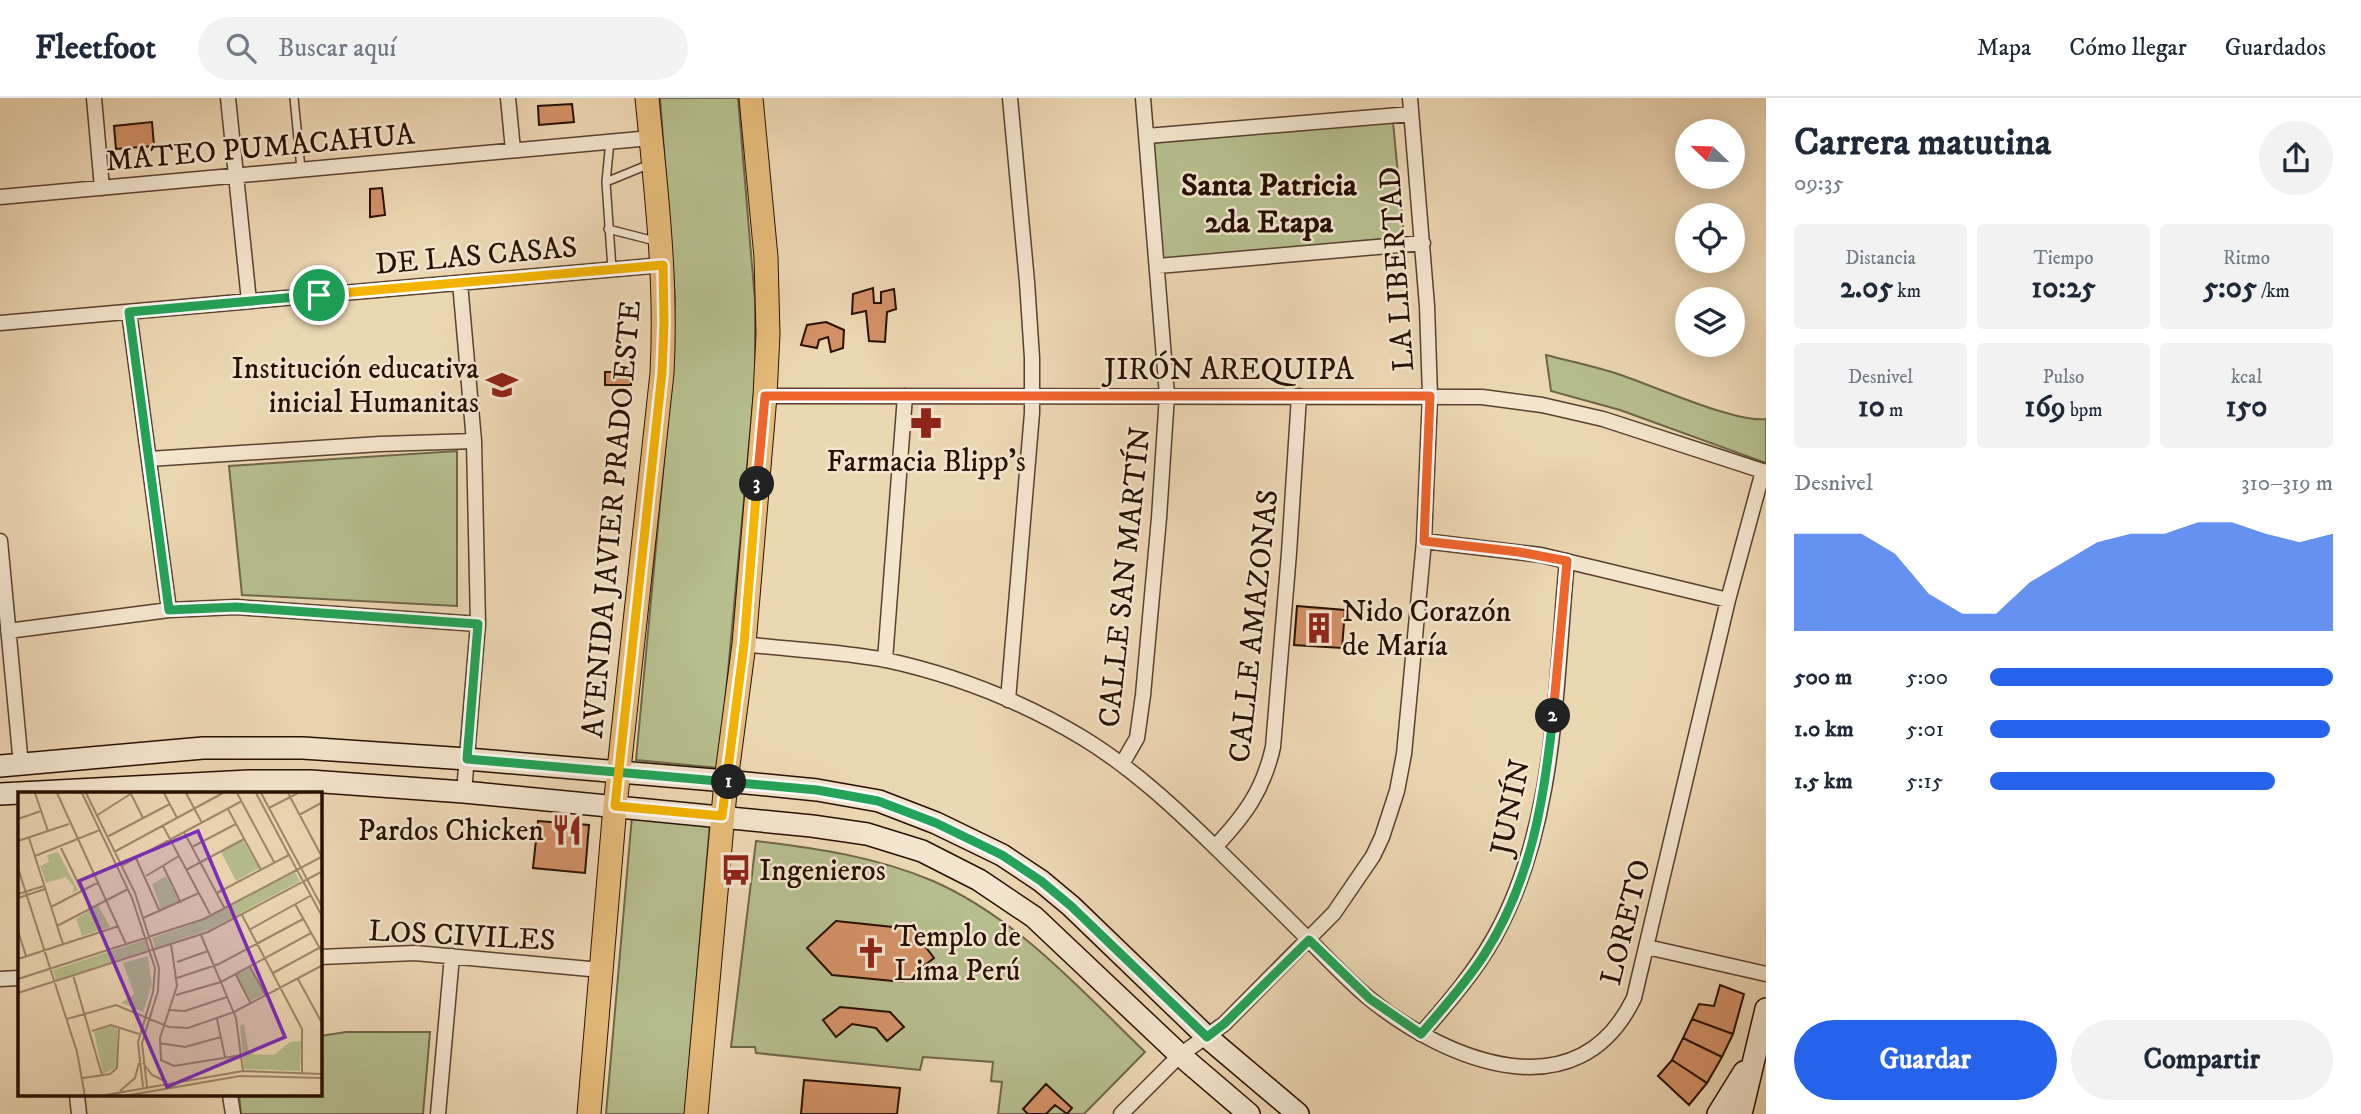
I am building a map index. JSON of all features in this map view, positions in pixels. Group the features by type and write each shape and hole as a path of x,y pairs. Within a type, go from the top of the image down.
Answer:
{"main road":[{"name":"AVENIDA JAVIER PRADO ESTE","path":"589,1114 615,806 662,373 662,253 647,98"},
{"path":"696,1114 722,816 744,644 765,396 768,334 766,257 751,98"}],"street":[{"path":"94,98 102,188"},
{"path":"228,98 249,301"},
{"path":"508,98 513,150"},
{"path":"1008,700 1032,396 1027,282 1010,98"},
{"name":"CALLE SAN MARTÍN","path":"1122,764 1137,738 1140,724 1167,395 1143,98"},
{"name":"LA LIBERTAD","path":"1121,1114 1180,1055 1224,1024 1309,940 1362,875 1382,837 1390,814 1404,754 1424,541 1430,396 1423,243 1410,98"},
{"path":"1147,136 1411,114"},
{"name":"MATEO PUMACAHUA","path":"0,197 651,138"},
{"path":"1158,266 1423,243"},
{"name":"DE LAS CASAS","path":"0,323 612,269 662,253"},
{"path":"460,283 474,441 478,624 464,792"},
{"path":"129,312 169,610"},
{"name":"JIRÓN AREQUIPA","path":"765,396 1482,397 1542,405 1603,419 1764,472"},
{"path":"885,660 905,396"},
{"name":"CALLE AMAZONAS","path":"1215,847 1251,805 1266,774 1273,747 1299,396"},
{"path":"149,459 380,444 474,441"},
{"name":"LORETO","path":"744,644 885,660 944,675 1008,700 1072,732 1122,764 1165,800 1370,999 1421,1034 1449,1049 1490,1064 1524,1070 1552,1069 1565,1066 1603,1044 1620,1025 1634,999 1728,600 1764,472"},
{"path":"0,541 8,631 11,765 203,748 257,746 620,771 817,790 878,801 936,823 1002,855 1041,881 1071,906 1207,1037 1298,1114"},
{"path":"1424,541 1519,552 1567,561 1728,600"},
{"name":"JUNÍN","path":"1421,1034 1483,955 1513,900 1529,858 1540,816 1547,772 1567,561"},
{"path":"8,631 169,610 236,607 478,624"},
{"path":"83,792 208,789 290,780 464,792 722,816 867,834 922,851 979,880 1034,917 1180,1055 1248,1114"},
{"path":"0,794 18,794"},
{"path":"1647,947 1766,974"},
{"name":"LOS CIVILES","path":"322,957 394,953 601,970"},
{"path":"438,1114 452,956"},
{"path":"0,979 18,978"},
{"path":"1741,1114 1766,1009"},
{"path":"1718,1114 1756,1049"},
{"path":"77,1096 79,1114"},
{"path":"230,1096 233,1114"}],"lane":[{"path":"295,98 301,169"},
{"path":"610,141 606,182 612,269"},
{"path":"606,182 653,162"},
{"path":"608,229 662,253"}],"green space":[{"path":"660,98 738,98 755,301 755,381 719,768 636,760 668,419 675,299"},
{"path":"1393,122 1404,237 1163,260 1151,143"},
{"path":"1546,355 1615,373 1713,409 1752,419 1766,419 1766,463 1620,410 1551,391"},
{"path":"457,451 457,606 242,595 229,466"},
{"path":"632,816 710,823 685,1114 606,1114"},
{"path":"756,841 824,850 868,860 912,873 964,896 992,914 1046,957 1145,1052 1084,1114 998,1114 1002,1082 991,1081 993,1062 923,1057 920,1070 756,1053 755,1047 731,1047"},
{"path":"346,1032 430,1032 423,1114 241,1114 239,1096 322,1096 322,1036"}],"building":[{"path":"572,104 574,122 539,125 538,106"},
{"path":"152,122 154,146 116,149 114,126"},
{"path":"382,188 385,215 370,217 370,189"},
{"path":"873,288 874,303 881,303 881,292 894,289 896,309 887,312 885,342 869,341 866,311 852,314 853,294"},
{"path":"826,322 844,330 843,348 831,352 828,337 819,340 817,348 801,345 807,325"},
{"path":"605,372 631,372 631,385 605,385"},
{"name":"Nido Corazón de María","path":"1297,606 1345,610 1342,648 1294,645"},
{"path":"538,821 589,825 585,873 533,868"},
{"name":"Templo de Lima Perú","path":"836,921 912,929 934,958 903,982 832,975 807,948"},
{"path":"1720,985 1744,994 1733,1034 1692,1019 1699,1004 1714,1006"},
{"path":"840,1007 890,1012 904,1027 887,1041 876,1028 852,1024 836,1037 823,1020"},
{"path":"1692,1019 1733,1034 1722,1057 1683,1038"},
{"path":"1683,1038 1722,1057 1707,1083 1672,1060"},
{"path":"1672,1060 1707,1083 1689,1105 1658,1076"},
{"path":"804,1080 900,1088 897,1114 801,1114"},
{"path":"1046,1084 1072,1108 1067,1114 1055,1105 1046,1114 1028,1114 1023,1109"}],"place":[{"name":"Institución educativa inicial Humanitas","path":"502,385"},
{"name":"Farmacia Blipp's","path":"926,423"},
{"name":"Nido Corazón de María","path":"1319,628"},
{"name":"Pardos Chicken","path":"567,830"},
{"name":"Ingenieros","path":"736,870"},
{"name":"Templo de Lima Perú","path":"871,953"}],"district":[{"name":"Santa Patricia 2da Etapa","path":"1269,202"}],"route":[{"path":"319,295 129,312 169,610 236,607 478,624 467,759 620,771 726,781 817,790 878,801 936,823 1002,855 1041,881 1071,906 1207,1037 1224,1024 1309,940 1370,999 1421,1034 1471,973 1495,937 1521,880 1540,816 1547,772 1567,561 1541,555 1424,541 1430,396 765,396 744,644 726,781 722,816 615,806 620,771 662,373 663,265 319,295"}]}
